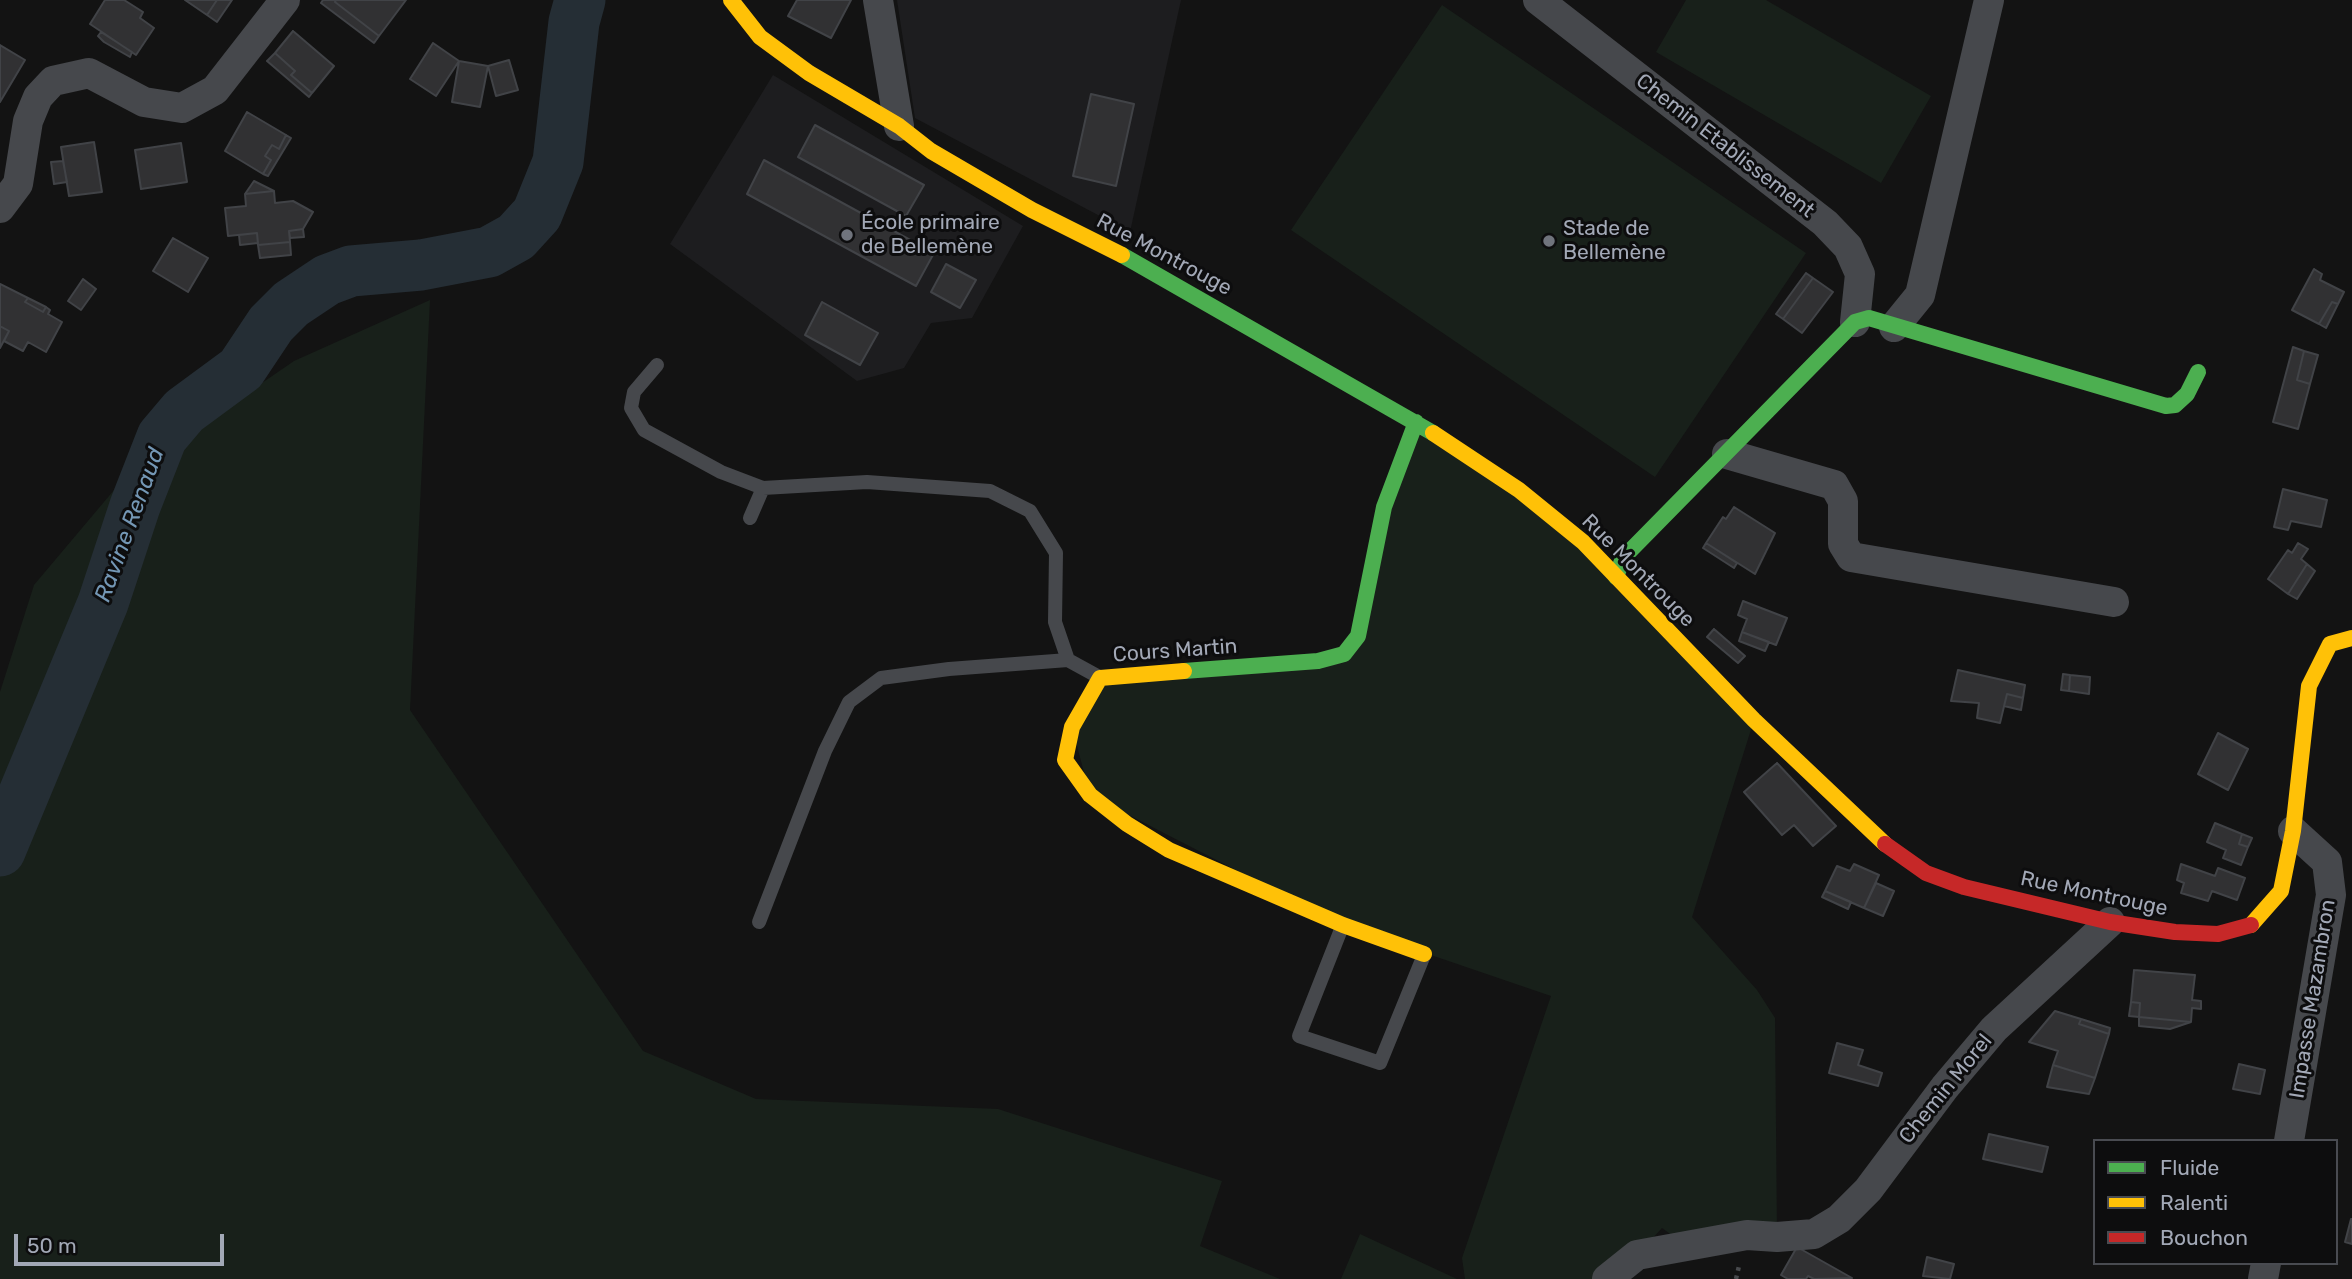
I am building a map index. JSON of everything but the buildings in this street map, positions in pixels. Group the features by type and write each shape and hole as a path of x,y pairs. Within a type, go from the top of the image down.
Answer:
{"main road":[{"name":"Rue Montrouge","path":"731,0 760,37 809,73 899,126 931,151 1032,210 1149,268 1416,422 1519,490 1583,542 1754,720 1896,855 1926,873 1964,887 2110,922 2175,932 2218,934 2252,925 2281,891 2292,831 2309,686 2330,644 2352,638"},
{"path":"1616,577 1623,558 1855,322 1869,318 2166,406 2175,405 2187,394 2198,372"},
{"name":"Cours Martin","path":"1416,422 1384,506 1358,636 1344,654 1318,661 1100,678 1072,727 1065,760 1090,796 1127,824 1169,850 1343,925 1424,954"}],"street":[{"path":"0,208 18,184 28,121 38,97 53,81 89,73 144,102 182,108 215,90 285,0"},
{"path":"878,0 899,126"},
{"name":"Chemin Etablissement","path":"1538,0 1825,223 1848,247 1860,274 1855,322"},
{"path":"1895,327 1920,295 1989,0"},
{"path":"1727,454 1834,485 1843,501 1843,544 1851,557 2114,602"},
{"name":"Impasse Mazambron","path":"2290,1139 2331,895 2327,862 2292,831"},
{"name":"Chemin Morel","path":"1607,1279 1637,1255 1747,1235 1777,1237 1814,1234 1839,1219 1868,1190 1945,1087 1994,1029 2110,922"}],"lane":[{"path":"657,365 634,392 632,400 631,408 644,430 721,472 764,488 867,482 990,491 1030,511 1056,553 1055,621 1068,660"},
{"path":"750,518 764,488"},
{"path":"759,922 825,751 849,702 881,678 949,669 1068,660 1100,678"},
{"path":"1343,925 1299,1036 1380,1063 1424,954"}],"shaded area":[{"name":"École primaire de Bellemène","path":"897,0 1181,0 1130,232 915,118"},
{"path":"1686,0 1766,0 1931,96 1881,183 1656,52"},
{"name":"Stade de Bellemène","path":"1442,5 1806,253 1655,477 1291,230"},
{"name":"École primaire de Bellemène","path":"773,75 1023,226 972,318 931,323 904,368 857,381 670,244"},
{"path":"430,300 410,710 643,1051 756,1099 998,1109 1222,1181 1200,1246 1280,1279 0,1279 0,692 34,585 125,477 294,361"},
{"path":"1416,422 1519,490 1754,720 1692,917 1757,990 1775,1018 1777,1237 1684,1244 1662,1228 1637,1255 1607,1279 1465,1279 1462,1258 1551,996 1343,925 1090,795 1072,727 1100,678 1344,654"},
{"path":"1360,1234 1457,1279 1341,1279"}],"waterway":[{"name":"Ravine Renaud","path":"0,851 103,603 135,506 162,437 184,411 241,369 271,324 291,304 327,280 351,271 421,265 489,252 516,237 537,214 558,162 574,22 580,0"}],"traffic: fast":[{"path":"1122,255 1433,433"},
{"path":"1616,577 1623,558 1855,322 1869,318 2166,406 2175,405 2187,394 2198,372"},
{"path":"1184,671 1318,661 1344,654 1358,636 1384,507 1416,422"}],"traffic: slow":[{"path":"731,0 760,37 809,73 899,126 931,151 1032,210 1122,255"},
{"path":"1433,433 1519,490 1583,542 1754,720 1885,844"},
{"path":"2251,925 2281,891 2293,831 2309,686 2330,644 2352,638"},
{"path":"1184,671 1100,678 1072,727 1065,760 1090,795 1127,824 1169,850 1343,925 1424,954"}],"traffic: jam":[{"path":"1885,844 1926,873 1964,887 2110,922 2175,932 2218,934 2251,925"}],"place":[{"name":"École primaire de Bellemène","path":"847,235"},
{"name":"Stade de Bellemène","path":"1549,241"}]}
